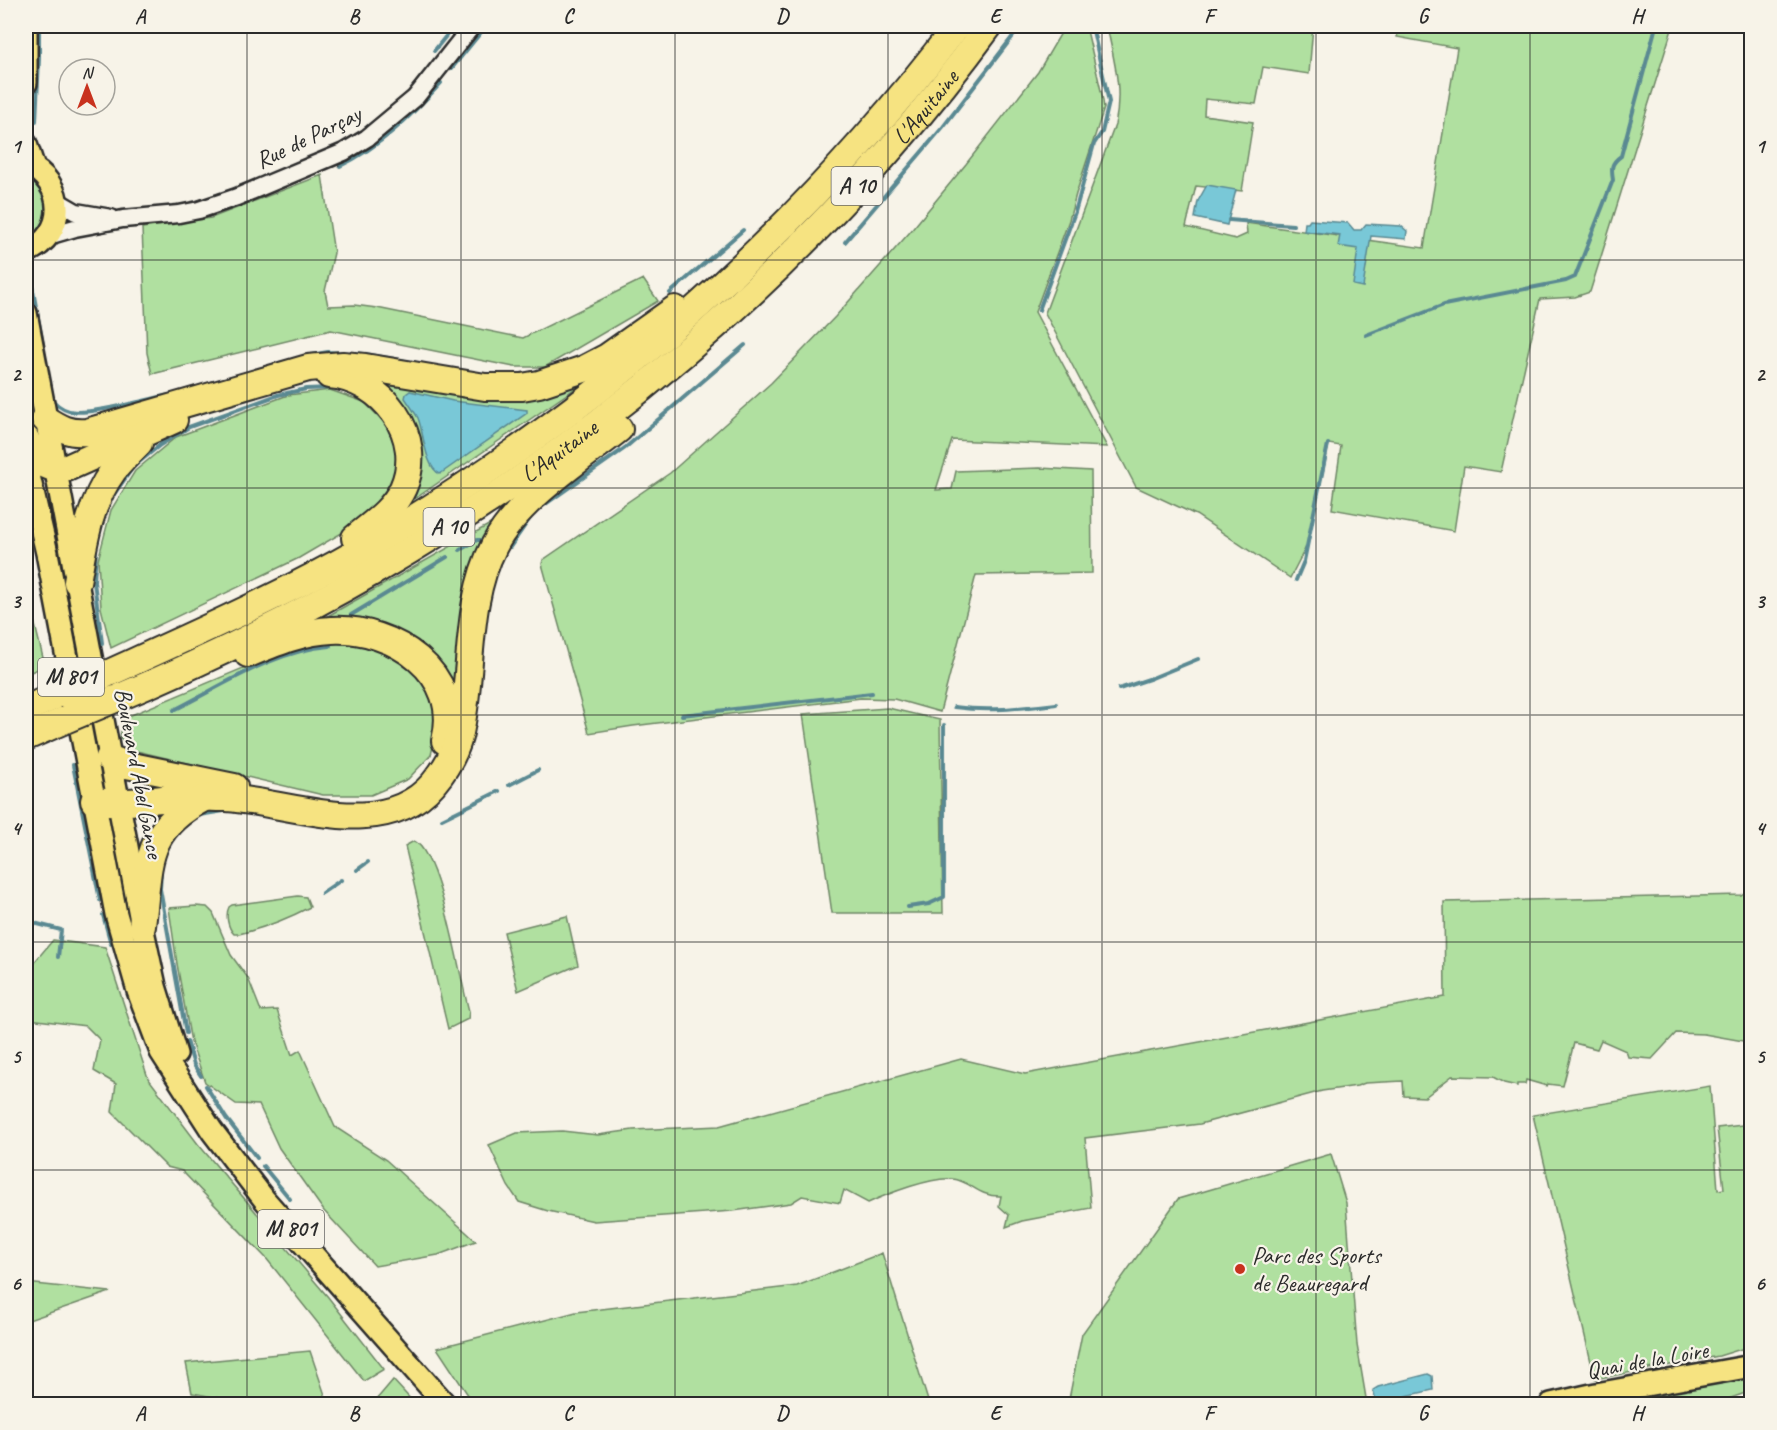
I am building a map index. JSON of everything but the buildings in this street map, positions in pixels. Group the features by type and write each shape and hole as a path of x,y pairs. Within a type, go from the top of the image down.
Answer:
{"highway":[{"name":"L'Aquitaine","path":"26,709 216,624 296,585 413,519 532,440 653,347 748,262 801,209 869,135 957,26"},
{"name":"L'Aquitaine","path":"26,737 162,678 328,597 462,519 589,431 709,333 783,264 855,189 922,112 989,26"},
{"path":"45,418 65,431 75,434 87,432 289,372 324,366 365,367 485,387 522,387 539,384 584,369 607,357 660,318 748,262"},
{"path":"109,798 243,800 330,814 361,816 404,806 429,790 446,767 458,740 465,705 472,630 480,590 493,547 503,529 530,500 634,417 709,333"},
{"path":"26,439 37,459 55,469 67,468 171,422 234,398 309,376 325,375 349,379 369,387 389,405 404,429 408,443 408,470 404,487 384,515 296,585"},
{"path":"77,582 87,524 98,497 114,470 148,433"},
{"path":"109,758 127,765 331,806 360,806 400,797 416,786 431,772 446,738 445,699 435,677 408,650 378,636 345,630 330,630 299,636 219,665 162,678"},
{"path":"109,798 185,777"},
{"path":"142,926 150,863 158,836 177,814 204,798"}],"main road":[{"path":"26,26 26,83"},
{"path":"26,144 30,166 49,182 57,201 55,223 48,236 38,246 26,252"},
{"name":"Boulevard Abel Gance","path":"26,313 109,758 116,914 138,991 161,1052 212,1131 264,1199 445,1404"},
{"name":"Boulevard Abel Gance","path":"26,463 161,1009 190,1098"},
{"name":"Quai de la Loire","path":"1551,1404 1752,1366"},
{"name":"Boulevard Abel Gance","path":"427,1386 437,1404"}],"street":[{"name":"Rue de Parçay","path":"48,236 75,228 123,219 200,210 344,152 367,138 415,98 472,26"},
{"name":"Rue de Parçay","path":"57,201 76,212 123,219"}],"green space":[{"path":"1059,26 1086,26 1104,108 1069,220 1035,312 1107,447 952,440 936,490 952,489 956,471 1040,468 1091,471 1092,573 976,575 940,712 894,699 861,698 589,733 542,564 543,560 670,473 771,383 835,317 910,232 1038,72 1061,33"},
{"path":"1107,26 1313,26 1309,74 1263,67 1256,104 1205,99 1204,115 1253,122 1242,191 1196,186 1186,227 1236,239 1247,234 1246,223 1424,248 1457,48 1397,37 1399,26 1673,26 1590,292 1575,297 1540,299 1501,472 1464,466 1454,531 1332,509 1341,446 1329,444 1308,543 1290,578 1196,515 1136,487 1045,313 1115,125 1118,87"},
{"path":"322,175 334,253 325,291 328,306 354,305 377,308 523,338 643,279 658,301 545,367 514,367 331,330 152,374 147,353 142,228 211,218"},
{"path":"26,176 40,190 46,208 42,226 26,240"},
{"path":"593,376 403,507 413,483 375,383"},
{"path":"330,390 364,402 386,424 397,450 395,480 383,504 359,523 299,558 111,648 101,608 98,560 111,510 135,471 176,437 288,395"},
{"path":"499,519 455,705 428,653 416,640 395,629 352,618 319,621"},
{"path":"26,588 45,666 26,674"},
{"path":"329,642 369,644 402,660 429,688 439,721 431,755 408,779 371,795 323,795 128,749 120,737 124,718 279,653"},
{"path":"888,708 940,720 943,913 832,913 803,714"},
{"path":"414,841 423,850 440,891 469,1011 468,1019 448,1029 405,846"},
{"path":"1751,885 1751,1035 1743,1041 1704,1034 1676,1033 1652,1059 1628,1057 1626,1051 1601,1040 1597,1049 1574,1043 1563,1086 1548,1084 1547,1086 1526,1080 1525,1084 1517,1084 1517,1086 1493,1077 1452,1076 1425,1097 1404,1096 1403,1081 1365,1083 1322,1091 1200,1124 1085,1138 1091,1208 1022,1221 1006,1227 1009,1215 999,1206 1001,1196 980,1192 953,1179 934,1180 910,1186 868,1203 844,1190 840,1203 802,1196 791,1203 733,1211 594,1221 519,1202 508,1186 489,1145 517,1133 562,1131 598,1135 633,1130 719,1126 961,1059 1025,1074 1445,997 1444,902 1741,895 1750,889"},
{"path":"298,896 306,897 310,907 248,932 234,934 230,928 227,914 232,905"},
{"path":"207,907 213,913 231,955 248,978 261,1011 277,1010 292,1055 300,1050 335,1127 386,1160 476,1241 438,1255 375,1266 324,1211 279,1148 259,1105 236,1104 205,1082 191,1042 169,908"},
{"path":"567,916 578,965 518,991 504,932"},
{"path":"53,940 105,947 148,1078 198,1144 328,1297 384,1369 364,1381 266,1258 182,1171 167,1167 112,1112 116,1084 94,1071 100,1040 86,1026 29,1019 26,1011 26,972"},
{"path":"1710,1086 1718,1190 1724,1189 1717,1128 1751,1124 1751,1346 1719,1356 1595,1379 1533,1115"},
{"name":"Parc des Sports de Beauregard","path":"1331,1154 1346,1203 1357,1345 1367,1404 1068,1404 1082,1334 1178,1199"},
{"path":"882,1253 929,1404 474,1404 437,1348 576,1312 797,1286"},
{"path":"26,1283 110,1292 26,1321"},
{"path":"310,1351 328,1404 252,1404 192,1393 186,1363"},
{"path":"1751,1371 1751,1391 1714,1404 1583,1404"},
{"path":"393,1380 415,1404 376,1404 376,1400"}],"water":[{"path":"1207,185 1236,190 1227,225 1195,218 1198,201"},
{"path":"1310,220 1348,223 1354,230 1361,230 1366,224 1401,226 1407,231 1406,239 1371,236 1363,287 1353,285 1358,249 1338,246 1340,235 1304,231 1305,223"},
{"path":"410,391 453,401 527,410 527,413 440,474 431,465 418,418 405,398"},
{"path":"1428,1374 1432,1376 1433,1390 1406,1396 1386,1404 1376,1402 1373,1390 1378,1387"}],"waterway":[{"path":"36,121 39,26"},
{"path":"434,51 454,26"},
{"path":"452,68 486,26"},
{"path":"1039,310 1075,212 1094,144 1102,132 1109,102 1092,26"},
{"path":"1366,335 1444,305 1566,281 1575,277 1613,180 1612,166 1621,156 1656,26"},
{"path":"845,242 943,127 1017,31"},
{"path":"340,166 382,140 441,83"},
{"path":"1229,220 1293,225"},
{"path":"670,293 743,230"},
{"path":"32,285 43,345"},
{"path":"544,505 625,448 745,345"},
{"path":"311,355 328,352 343,353"},
{"path":"350,353 423,364"},
{"path":"112,497 133,467 160,445 189,427 278,395 306,389 330,388"},
{"path":"52,397 61,408 78,412 105,409 174,394"},
{"path":"1296,580 1304,561 1328,444"},
{"path":"510,547 530,518"},
{"path":"460,550 481,540"},
{"path":"96,549 94,582 102,643"},
{"path":"351,615 447,557"},
{"path":"26,560 30,586"},
{"path":"174,710 249,670 289,654 330,646"},
{"path":"1119,689 1198,659"},
{"path":"682,715 872,693"},
{"path":"954,707 992,709 1056,704"},
{"path":"908,907 929,904 944,897 944,725"},
{"path":"73,765 100,900"},
{"path":"509,785 538,770"},
{"path":"397,821 422,809 443,791"},
{"path":"442,819 499,791"},
{"path":"199,815 224,811"},
{"path":"362,828 384,825"},
{"path":"357,870 368,862"},
{"path":"161,871 160,889 186,1033"},
{"path":"322,893 341,880"},
{"path":"103,915 111,944"},
{"path":"26,921 61,930 58,957"},
{"path":"187,1041 194,1065 201,1076"},
{"path":"206,1086 226,1118 257,1158"},
{"path":"263,1166 290,1199"}],"place":[{"name":"Parc des Sports de Beauregard","path":"1240,1269"}]}
